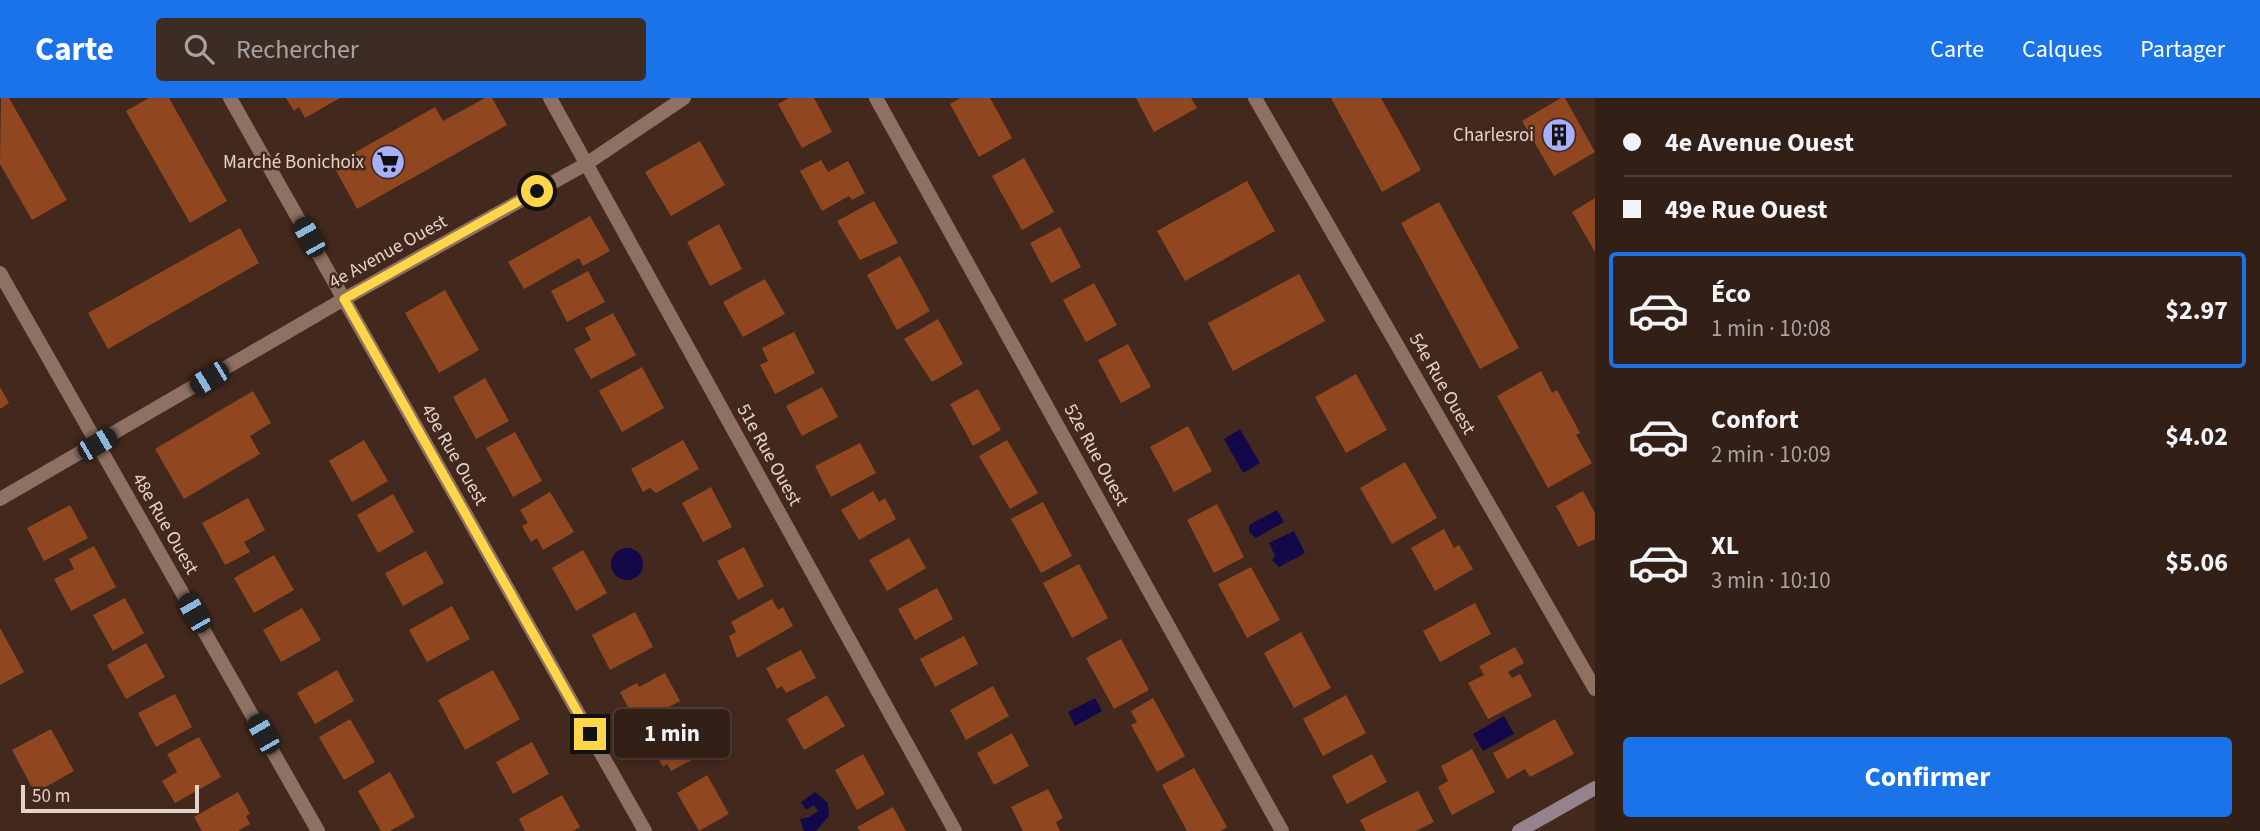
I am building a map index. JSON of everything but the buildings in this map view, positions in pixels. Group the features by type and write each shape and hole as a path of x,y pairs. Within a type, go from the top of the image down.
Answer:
{"street":[{"name":"49e Rue Ouest","path":"230,98 645,831"},
{"name":"51e Rue Ouest","path":"550,98 954,831"},
{"name":"4e Avenue Ouest","path":"0,499 344,299 586,164 684,98"},
{"name":"52e Rue Ouest","path":"876,98 1282,831"},
{"name":"54e Rue Ouest","path":"1255,98 1595,690"},
{"name":"48e Rue Ouest","path":"0,273 318,831"},
{"path":"1526,829 1595,788"}],"shaded area":[{"path":"1240,429 1260,463 1243,473 1224,439"},
{"path":"1277,510 1284,522 1256,538 1249,532 1249,525"},
{"path":"1294,531 1305,553 1279,567 1272,560 1275,556 1269,543"},
{"path":"627,548 639,552 643,564 639,576 627,580 615,576 611,564 615,552"},
{"path":"1095,698 1102,711 1075,726 1068,712"},
{"path":"1504,716 1514,734 1483,751 1473,734"},
{"path":"815,792 828,803 829,816 816,831 804,831 800,819 810,817 818,811 814,805 806,810 801,802"}],"place":[{"name":"Charlesroi","path":"1559,135"},
{"name":"Marché Bonichoix","path":"388,162"}],"route":[{"path":"537,191 344,299 590,734"}]}
